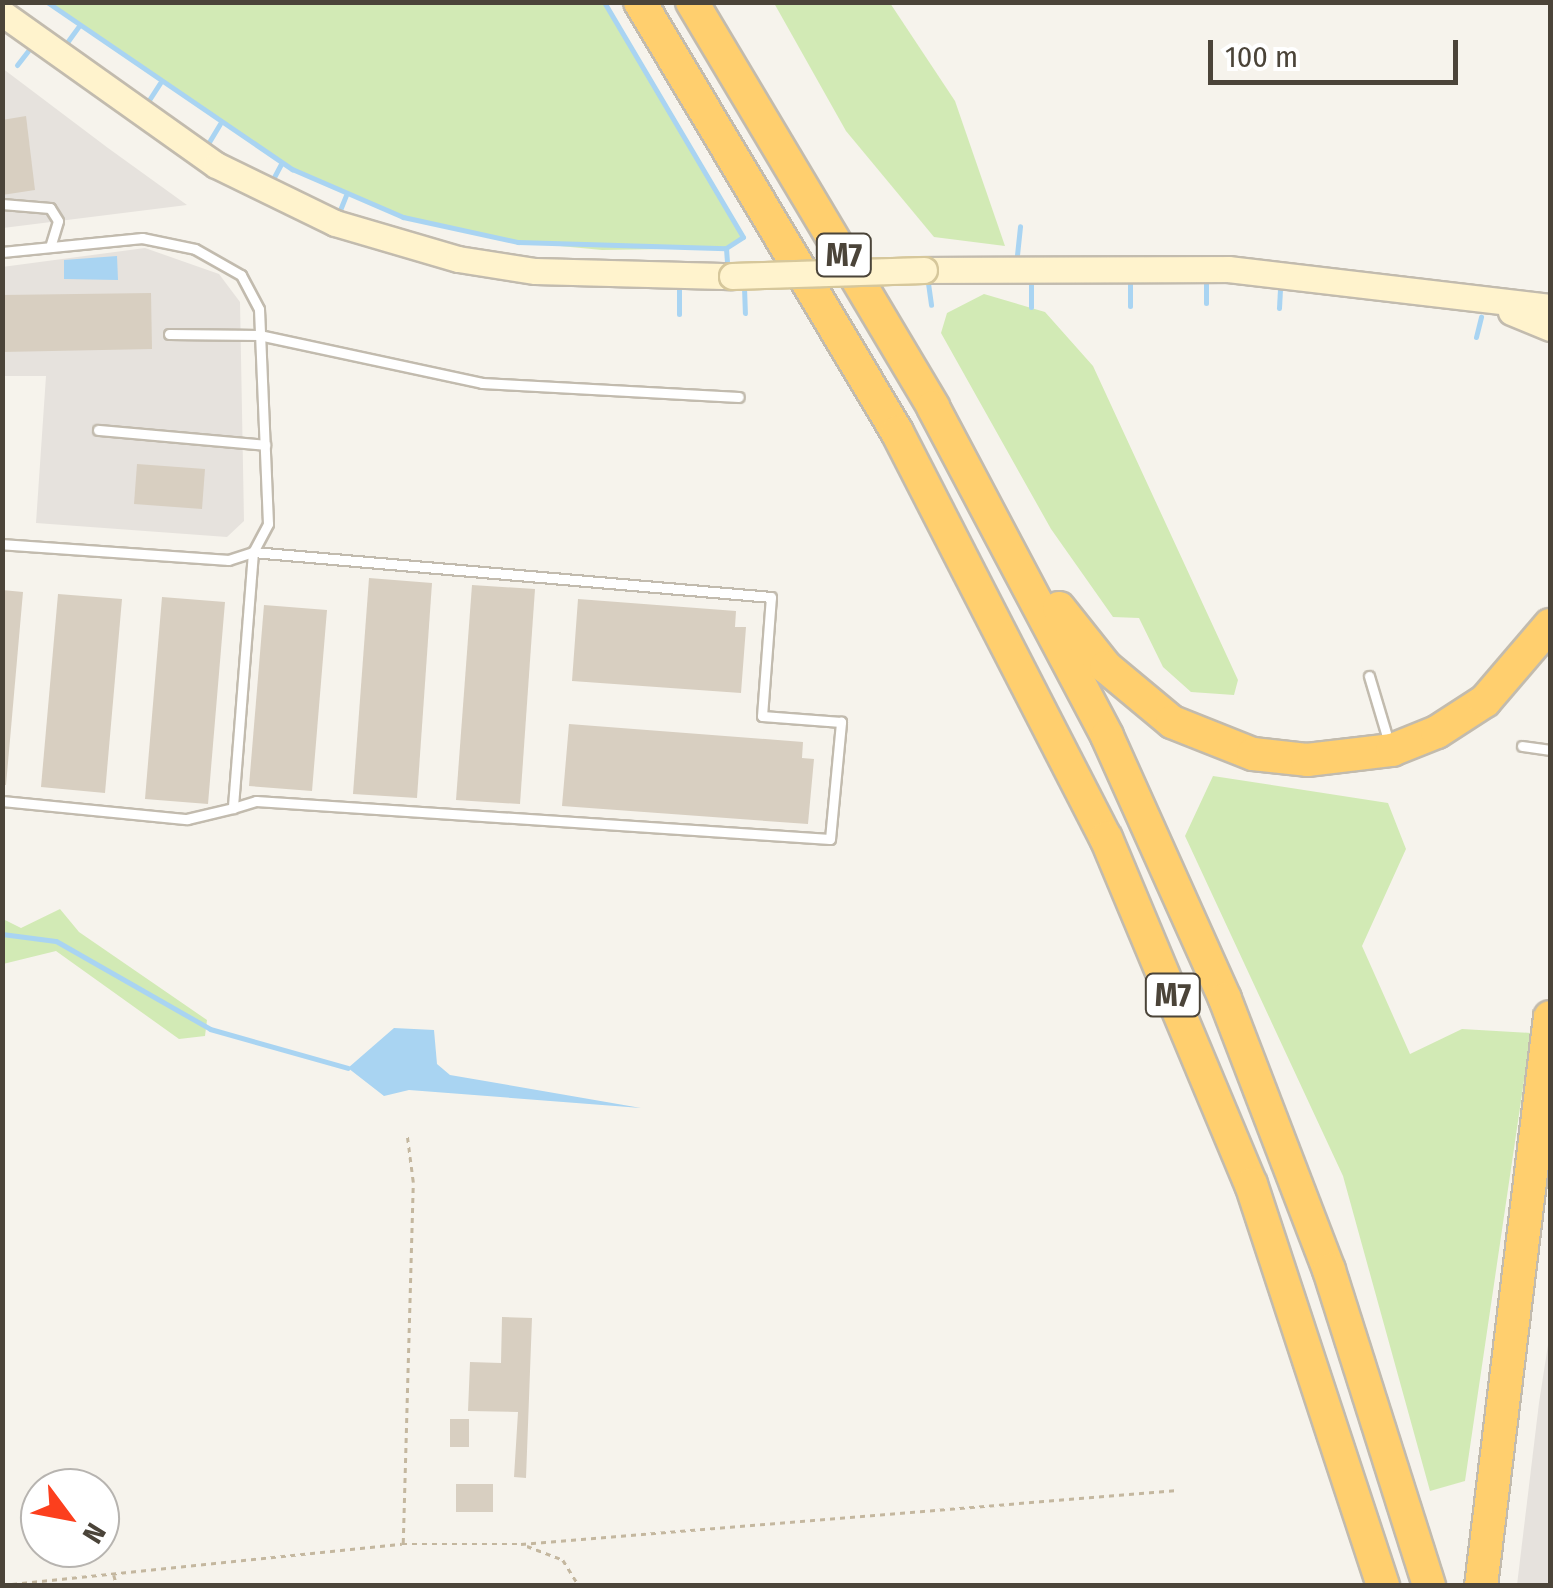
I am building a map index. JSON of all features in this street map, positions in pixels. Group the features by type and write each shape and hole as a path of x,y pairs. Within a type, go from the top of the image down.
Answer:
{"highway":[{"name":"M7","path":"640,2 897,432 1106,838 1251,1184 1382,1586"},
{"name":"M7","path":"692,2 992,511 1107,736 1225,998 1330,1270 1429,1586"},
{"path":"992,511 1106,668 1172,722 1253,754 1307,760 1392,750 1486,701 1550,625"},
{"path":"1481,1586 1550,1017"}],"main road":[{"path":"2,13 216,165 335,223 458,260 536,272 732,276 1228,268 1449,291 1550,307"},
{"path":"1449,291 1550,328"}],"lane":[{"path":"2,204 50,208 58,221 50,247"},
{"path":"2,252 142,238 195,249 253,292 259,335 268,524 253,552 232,808"},
{"path":"169,334 259,335 482,383 739,397"},
{"path":"98,430 265,445"},
{"path":"2,544 228,560 253,552 771,597 762,716 841,722 830,839 256,801 187,819 2,802"},
{"path":"1369,676 1392,750"},
{"path":"1522,746 1550,750"}],"path":[{"path":"402,1544 413,1182 407,1135"},
{"path":"2,1585 402,1544 521,1544 1178,1490"},
{"path":"521,1544 563,1560 579,1586"},
{"path":"114,1573 117,1586"}],"shaded area":[{"path":"2,68 108,148 187,205 3,228"},
{"path":"145,248 219,274 240,302 244,521 227,537 36,523 46,376 3,376 2,267"},
{"path":"1550,1332 1550,1585 1517,1585 1539,1403"}],"green space":[{"path":"48,3 604,3 743,237 726,248 602,250 518,242 403,217 292,169"},
{"path":"774,3 890,3 955,101 1005,246 934,237 846,131"},
{"path":"984,294 1045,312 1093,366 1238,680 1234,695 1191,692 1163,667 1139,618 1113,617 1051,529 941,333 947,313"},
{"path":"1213,776 1388,803 1406,849 1362,946 1410,1054 1462,1029 1531,1033 1465,1481 1430,1491 1343,1176 1185,836"},
{"path":"60,909 79,932 207,1020 205,1036 179,1039 56,951 3,964 3,919 21,928"}],"water":[{"path":"117,256 118,280 64,279 64,260"},
{"path":"394,1028 434,1030 437,1064 450,1075 641,1108 409,1090 384,1096 348,1068"}],"building":[{"path":"26,116 35,190 2,195 2,120"},
{"path":"151,293 152,349 2,352 2,295"},
{"path":"137,464 205,469 202,509 134,504"},
{"path":"369,578 432,583 417,798 353,794"},
{"path":"472,585 535,589 520,804 456,800"},
{"path":"2,590 23,592 6,785 2,785"},
{"path":"58,594 122,599 105,793 41,787"},
{"path":"162,597 225,602 208,804 145,799"},
{"path":"578,599 736,611 735,627 746,627 741,693 572,681"},
{"path":"264,605 327,610 312,791 249,786"},
{"path":"569,724 803,742 802,758 814,759 808,824 562,806"},
{"path":"502,1317 532,1318 526,1478 514,1477 518,1412 468,1411 470,1362 501,1363"},
{"path":"450,1419 469,1419 469,1447 450,1447"},
{"path":"456,1484 493,1484 493,1512 456,1512"}],"waterway":[{"path":"47,2 292,169 403,217 518,242 726,248 743,237 604,2"},
{"path":"68,41 79,26"},
{"path":"17,65 28,51"},
{"path":"149,100 160,83"},
{"path":"209,142 220,124"},
{"path":"273,179 281,164"},
{"path":"340,210 346,195"},
{"path":"1017,255 1020,226"},
{"path":"726,248 727,263"},
{"path":"1031,278 1031,307"},
{"path":"1130,278 1130,306"},
{"path":"1206,281 1206,303"},
{"path":"928,283 931,305"},
{"path":"744,287 745,313"},
{"path":"1279,308 1280,287"},
{"path":"679,288 679,314"},
{"path":"1476,337 1481,317"},
{"path":"2,934 56,941 210,1029 348,1068"}]}
